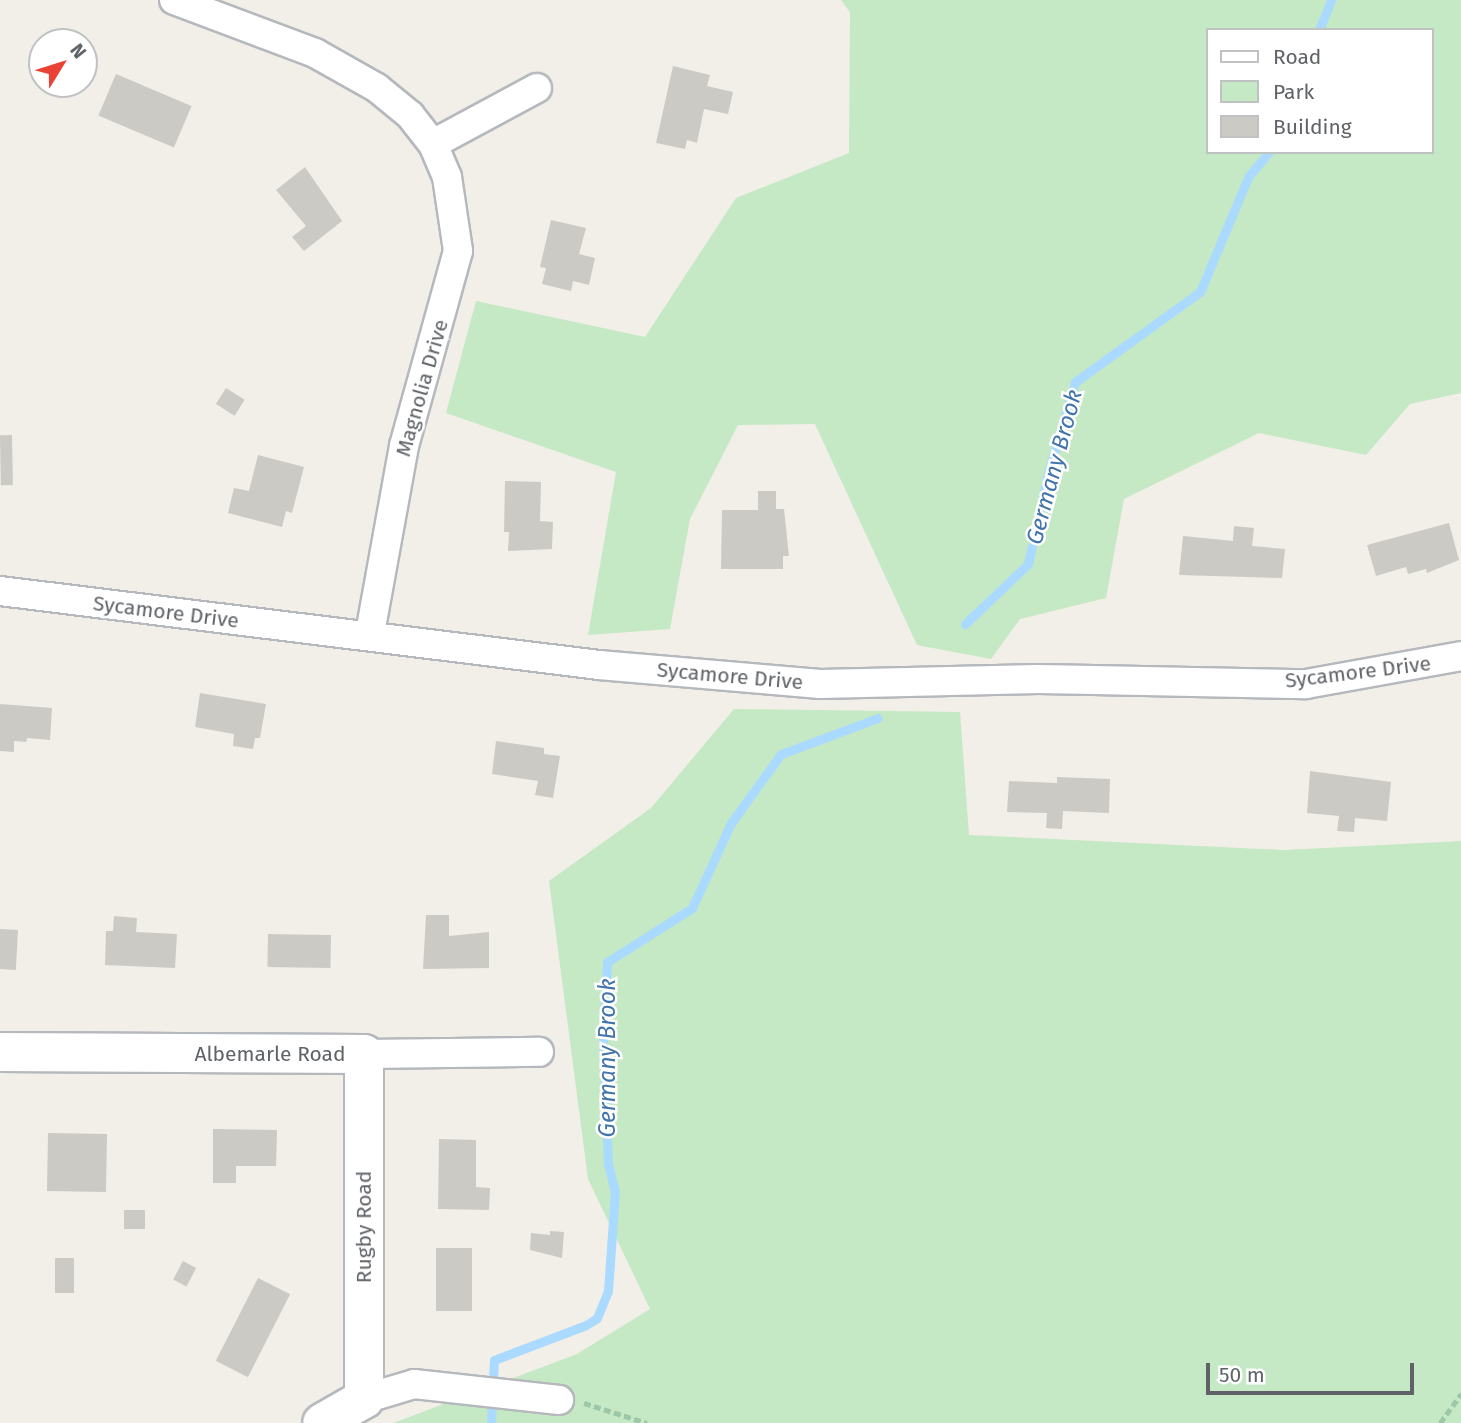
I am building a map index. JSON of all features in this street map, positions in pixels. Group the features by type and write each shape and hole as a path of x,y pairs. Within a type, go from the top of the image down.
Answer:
{"street":[{"name":"Magnolia Drive","path":"174,0 315,53 377,88 410,115 433,144 455,210 458,251 404,446 370,634"},
{"path":"433,144 537,88"},
{"name":"Sycamore Drive","path":"0,591 599,664 820,684 1038,679 1306,684 1461,656"},
{"name":"Albemarle Road","path":"0,1052 539,1052"},
{"name":"Rugby Road","path":"364,1054 365,1399"},
{"path":"322,1423 365,1399 407,1385 546,1398"}],"path":[{"path":"1440,1423 1461,1394"},
{"path":"546,1398 595,1404 647,1423"}],"green space":[{"path":"841,0 1461,0 1461,393 1410,404 1366,455 1259,433 1124,499 1106,598 1020,619 991,659 917,645 815,424 738,425 690,519 670,629 588,635 616,472 446,413 476,301 645,337 736,198 849,153 850,12"},
{"path":"734,709 960,712 969,835 1285,850 1461,841 1461,1423 393,1423 577,1354 650,1309 588,1179 549,881 651,808"}],"building":[{"path":"673,66 710,75 707,86 733,92 728,114 704,109 697,143 687,140 685,149 656,143"},
{"path":"116,74 191,106 174,147 98,115"},
{"path":"305,167 342,221 304,251 292,237 306,226 276,190"},
{"path":"551,220 586,228 579,254 595,258 589,285 573,281 571,291 542,284 546,268 540,267"},
{"path":"226,388 245,400 235,416 216,404"},
{"path":"0,435 12,435 13,485 1,485"},
{"path":"258,455 304,467 292,513 286,511 282,527 228,513 234,488 249,491"},
{"path":"505,481 541,482 540,521 553,522 552,549 508,551 509,532 504,532"},
{"path":"758,491 776,491 776,509 784,509 789,556 783,556 783,569 721,569 722,510 758,510"},
{"path":"1449,523 1459,560 1427,573 1426,569 1408,574 1406,567 1376,576 1367,545"},
{"path":"1234,526 1254,528 1252,546 1285,549 1282,578 1179,575 1183,536 1233,541"},
{"path":"200,693 266,704 260,738 255,738 253,749 233,746 234,734 195,727"},
{"path":"0,704 52,708 50,740 27,738 26,742 14,741 14,752 0,751"},
{"path":"496,741 544,748 544,754 560,756 553,798 535,795 538,781 492,774"},
{"path":"1310,771 1391,782 1387,821 1355,818 1354,832 1337,831 1339,816 1307,813"},
{"path":"1057,777 1110,779 1109,813 1063,811 1062,829 1046,828 1047,813 1007,812 1009,781 1057,783"},
{"path":"426,915 449,915 449,936 489,932 489,968 423,969"},
{"path":"114,916 137,918 136,932 177,934 175,968 105,965 106,931 113,931"},
{"path":"0,929 18,930 16,970 0,969"},
{"path":"268,934 331,935 330,968 267,967"},
{"path":"213,1129 277,1130 276,1166 236,1166 236,1183 213,1183"},
{"path":"48,1133 107,1134 106,1192 47,1191"},
{"path":"439,1139 476,1140 476,1187 490,1188 489,1210 438,1209"},
{"path":"124,1210 145,1210 145,1229 124,1229"},
{"path":"550,1231 564,1232 562,1258 530,1250 531,1233 550,1235"},
{"path":"436,1248 472,1248 472,1311 436,1311"},
{"path":"55,1258 74,1258 74,1293 55,1293"},
{"path":"183,1261 196,1268 186,1287 173,1280"},
{"path":"258,1278 290,1294 248,1377 216,1361"}],"waterway":[{"name":"Germany Brook","path":"1320,28 1331,0"},
{"name":"Germany Brook","path":"965,624 1028,564 1048,473 1075,382 1200,292 1248,177 1267,154"},
{"name":"Germany Brook","path":"491,1423 494,1360 586,1325 597,1318 608,1291 615,1192 608,1164 603,1045 607,962 692,908 731,823 781,754 878,718"}]}
